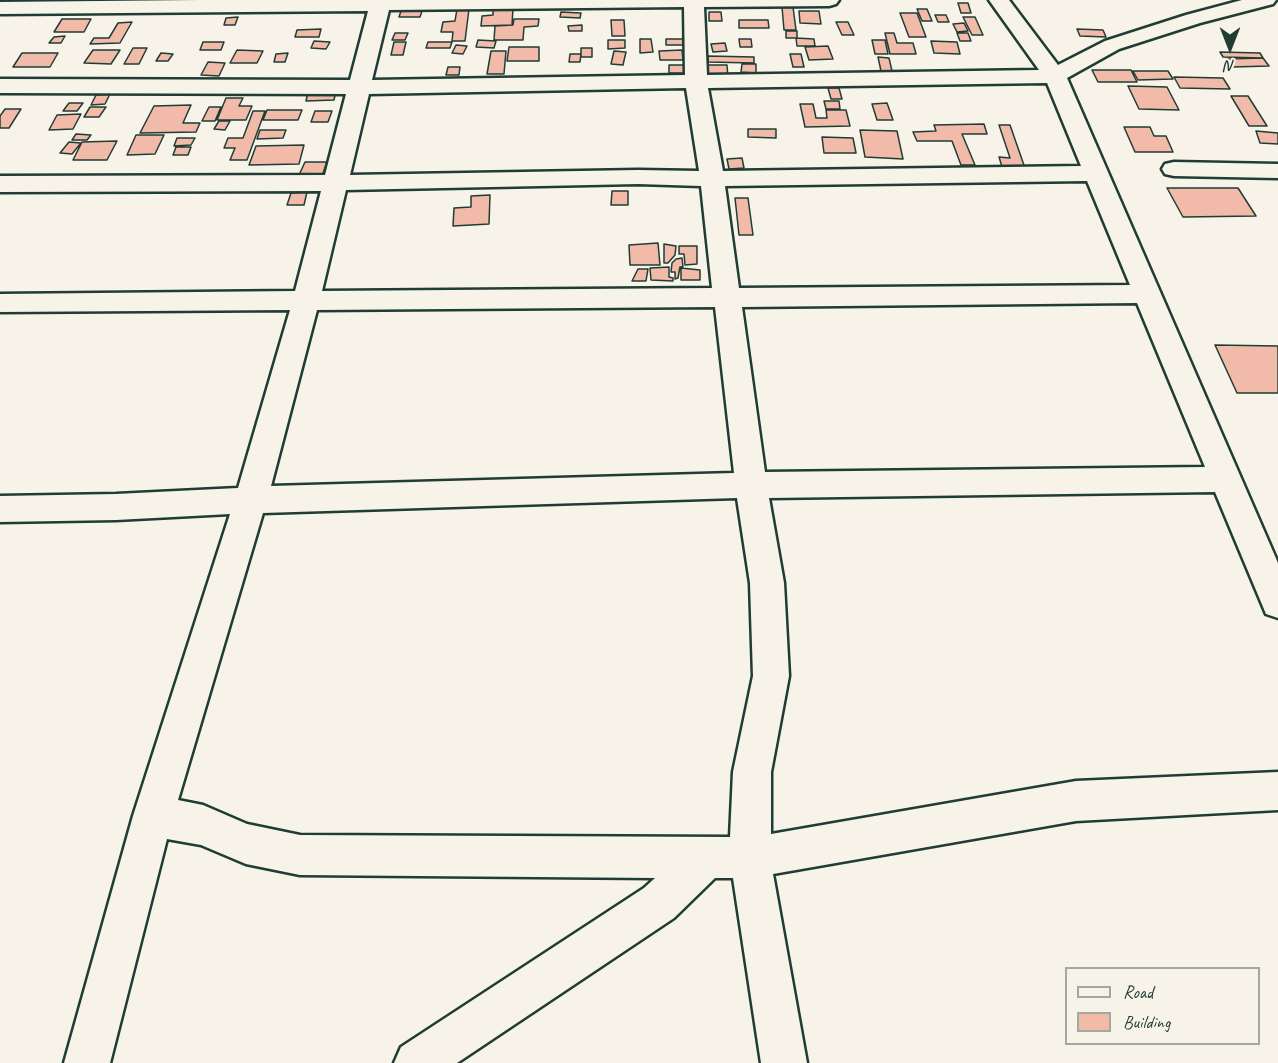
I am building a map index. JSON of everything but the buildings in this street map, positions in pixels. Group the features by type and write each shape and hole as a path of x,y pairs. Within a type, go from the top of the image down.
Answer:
{"street":[{"path":"4,9 381,2 829,0"},
{"path":"999,0 1055,76 1278,603"},
{"path":"0,86 360,87 1055,76 1112,45 1193,19 1266,0"},
{"path":"694,1 696,81 712,179 751,485 767,583 771,675 752,772 750,858 784,1063"},
{"path":"87,1063 153,816 252,500 306,301 381,2"},
{"path":"1174,169 1278,171"},
{"path":"0,184 336,183 638,177 712,179 1097,173"},
{"path":"0,303 1148,294"},
{"path":"0,508 116,507 252,500 751,485 1226,479"},
{"path":"153,816 203,825 246,843 300,855 750,858 1076,801 1278,791"},
{"path":"417,1063 659,903 708,857"}]}
